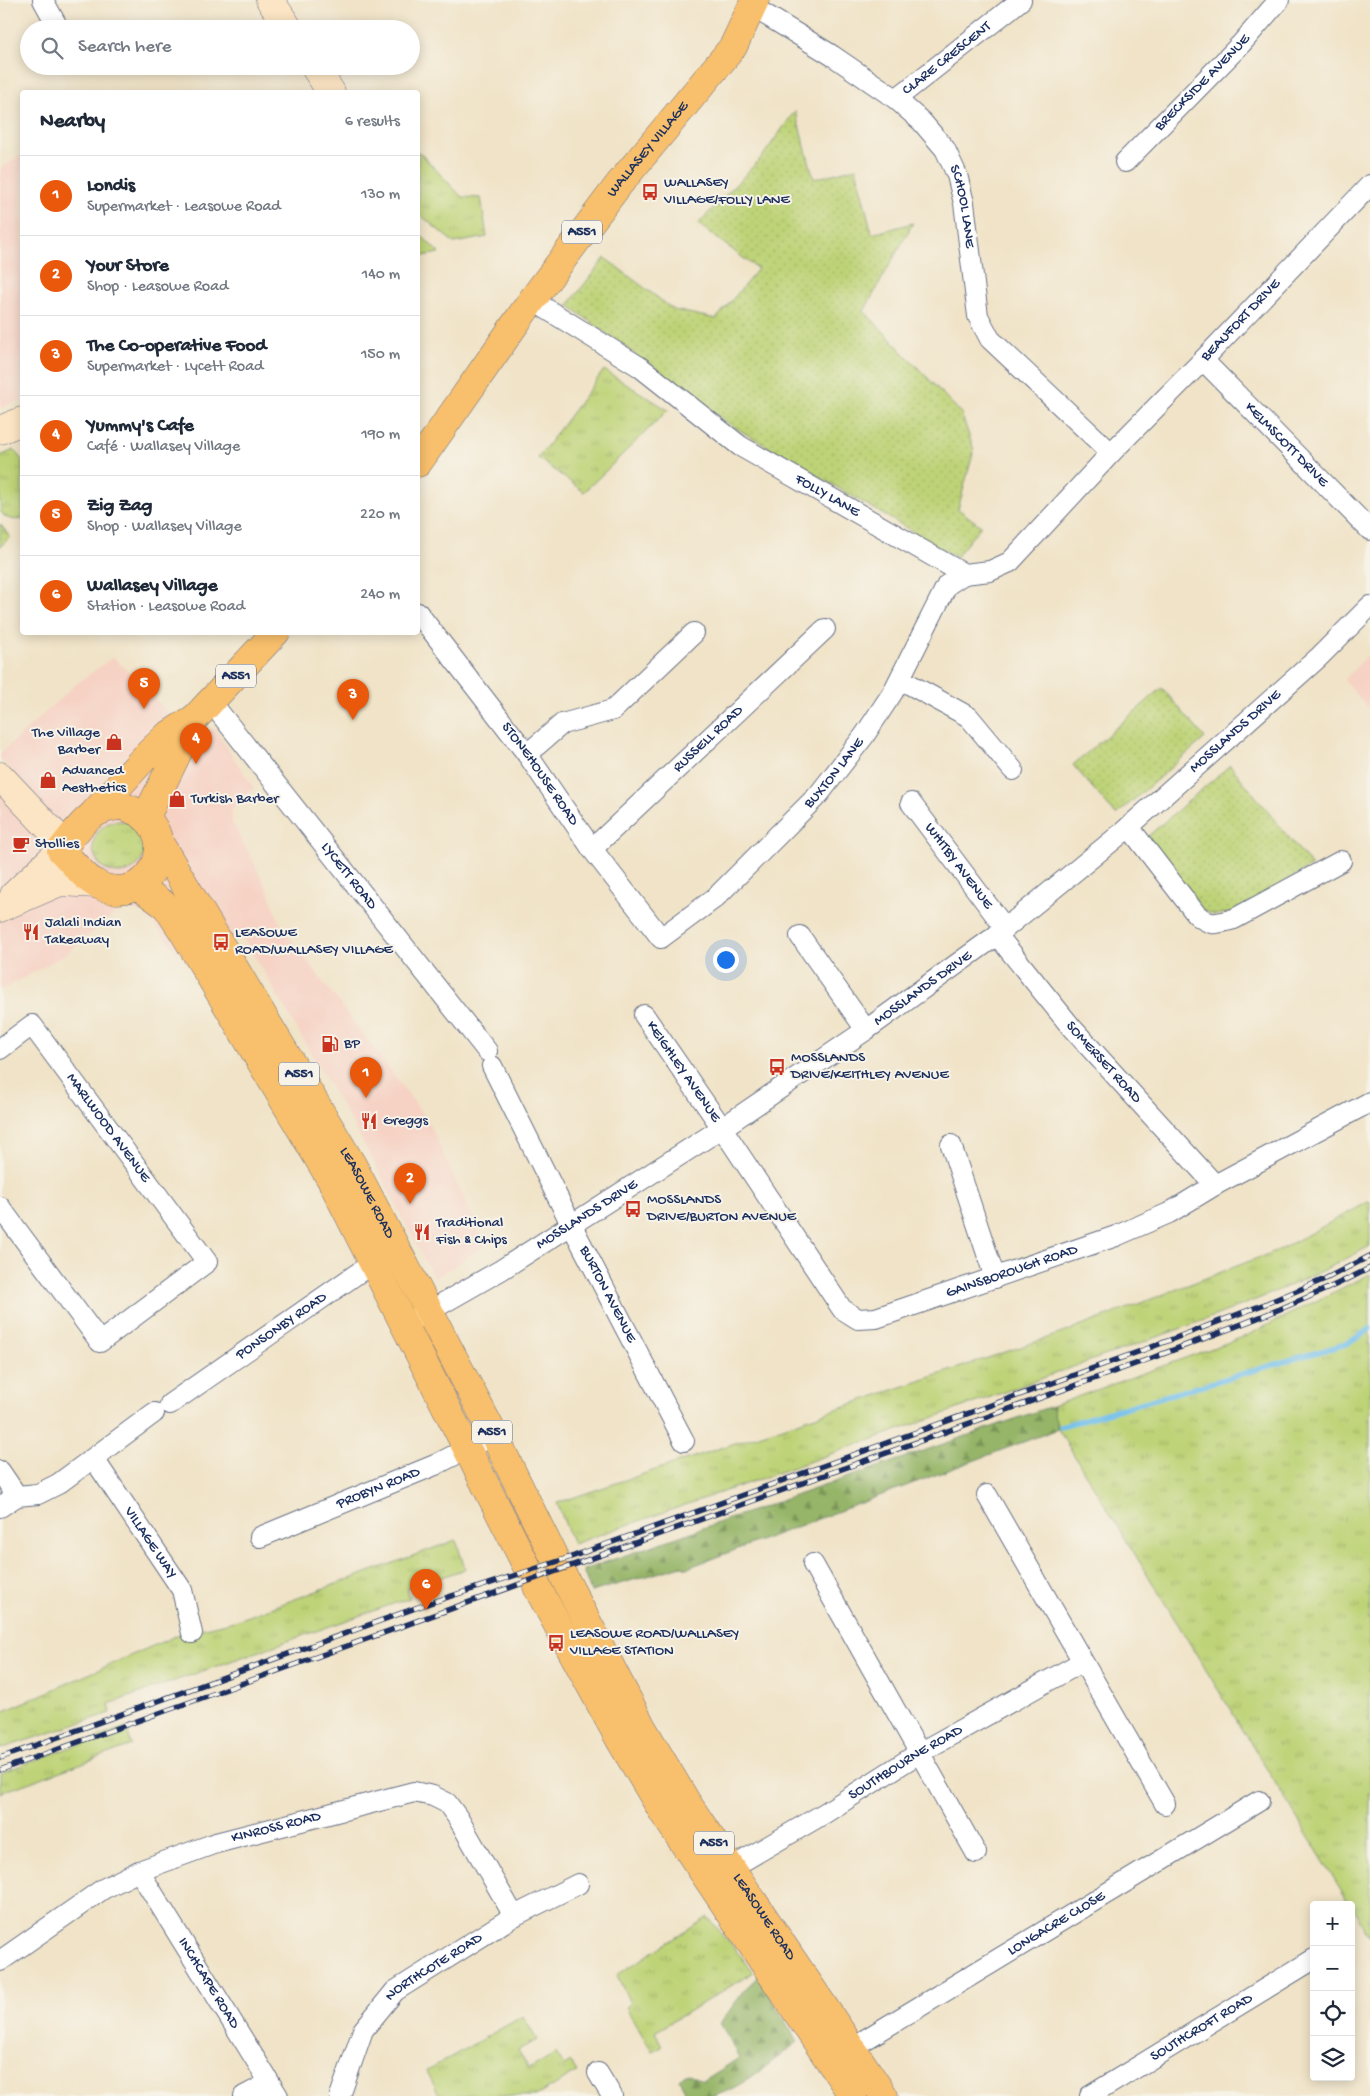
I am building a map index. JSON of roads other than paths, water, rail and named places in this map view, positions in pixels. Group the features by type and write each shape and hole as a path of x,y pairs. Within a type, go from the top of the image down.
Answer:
{"main road":[{"name":"WALLASEY VILLAGE","path":"420,460 532,300 620,183 733,47 754,4"},
{"name":"A551","path":"94,813 138,764 167,736 203,710 273,635"},
{"name":"A551","path":"146,817 203,710"},
{"path":"121,806 134,809 146,817 155,828 159,842 159,855 155,867 137,885 124,889 110,889 97,884 63,848 94,813 107,807 121,806"},
{"name":"LEASOWE ROAD","path":"159,842 348,1158 384,1255 405,1325 532,1576 620,1740 664,1814 853,2096"},
{"name":"LEASOWE ROAD","path":"137,885 166,906 330,1178 384,1255 429,1312 494,1435 558,1566 642,1727 730,1868 884,2096"}],"street":[{"path":"43,0 54,20"},
{"path":"270,0 283,20"},
{"name":"CLARE CRESCENT","path":"896,99 1021,0"},
{"name":"BRECKSIDE AVENUE","path":"1125,162 1241,44 1280,0"},
{"name":"SCHOOL LANE","path":"754,4 896,99 922,122 945,149 957,175 964,203 978,316 990,338 1111,453"},
{"path":"320,75 330,90"},
{"name":"BEAUFORT DRIVE","path":"1111,453 1203,360 1370,185"},
{"name":"FOLLY LANE","path":"532,300 640,367 740,446 964,574"},
{"name":"KELMSCOTT DRIVE","path":"1203,360 1370,530"},
{"path":"0,430 20,422"},
{"path":"964,574 990,571 1010,562 1111,453"},
{"name":"BUXTON LANE","path":"661,938 715,898 819,794 864,736 900,679 947,585 964,574"},
{"name":"MOSSLANDS DRIVE","path":"405,1325 501,1270 722,1128 866,1030 1001,932 1129,827 1318,658 1370,606"},
{"name":"STONEHOUSE ROAD","path":"420,616 527,754 592,849 661,938"},
{"name":"RUSSELL ROAD","path":"592,849 825,629"},
{"path":"527,754 562,724 613,710 694,632"},
{"path":"900,679 969,717 1013,770"},
{"name":"LYCETT ROAD","path":"203,710 489,1059"},
{"path":"0,776 63,848 0,908"},
{"name":"WHITBY AVENUE","path":"912,803 1001,932"},
{"path":"1129,827 1196,914 1206,922 1216,924 1234,919 1341,861"},
{"path":"0,908 60,882 97,884"},
{"name":"SOMERSET ROAD","path":"1001,932 1072,1028 1215,1185"},
{"path":"800,936 866,1030"},
{"name":"KEIGHLEY AVENUE","path":"644,1015 722,1128"},
{"name":"MARLWOOD AVENUE","path":"0,1049 32,1025 207,1262 100,1342 0,1207"},
{"name":"BURTON AVENUE","path":"489,1059 571,1224 684,1441"},
{"name":"GAINSBOROUGH ROAD","path":"722,1128 842,1309 858,1319 876,1318 1116,1236 1169,1213 1215,1185 1370,1102"},
{"path":"951,1145 995,1278"},
{"name":"PONSONBY ROAD","path":"94,1459 162,1409 384,1255"},
{"name":"PROBYN ROAD","path":"260,1537 435,1465 494,1435"},
{"path":"0,1507 17,1496 38,1494 58,1484 94,1459"},
{"name":"VILLAGE WAY","path":"94,1459 182,1590 192,1634"},
{"path":"0,1471 17,1496"},
{"path":"987,1495 1165,1804"},
{"path":"813,1564 976,1853"},
{"name":"SOUTHBOURNE ROAD","path":"730,1868 825,1813 919,1753 1082,1662"},
{"name":"KINROSS ROAD","path":"0,1961 103,1889 139,1871 216,1843 414,1792 433,1796 447,1803 514,1916"},
{"name":"LONGACRE CLOSE","path":"852,2047 1259,1801"},
{"name":"INCHCAPE ROAD","path":"139,1871 273,2089"},
{"name":"NORTHCOTE ROAD","path":"340,2096 363,2030 395,1991 514,1916 578,1884"},
{"name":"SOUTHCROFT ROAD","path":"1090,2096 1310,1960"},
{"path":"598,2073 612,2096"},
{"path":"244,2096 273,2089"}],"waterway":[{"path":"1061,1426 1346,1344 1370,1329"}],"railway":[{"path":"0,1758 424,1605 574,1556 1149,1348 1265,1304 1325,1279 1370,1256"},
{"path":"0,1770 1152,1358 1290,1305 1370,1268"}],"place":[{"name":"WALLASEY VILLAGE/FOLLY LANE","path":"650,192"},
{"name":"Zig Zag","path":"144,709"},
{"name":"The Co-operative Food","path":"353,720"},
{"name":"The Village Barber","path":"114,742"},
{"name":"Yummy's Cafe","path":"196,764"},
{"name":"Advanced Aesthetics","path":"48,780"},
{"name":"Turkish Barber","path":"177,799"},
{"name":"Stollies","path":"21,844"},
{"name":"Jalali Indian Takeaway","path":"31,932"},
{"name":"LEASOWE ROAD/WALLASEY VILLAGE","path":"221,942"},
{"name":"BP","path":"330,1044"},
{"name":"MOSSLANDS DRIVE/KEITHLEY AVENUE","path":"777,1067"},
{"name":"Londis","path":"366,1098"},
{"name":"Greggs","path":"369,1121"},
{"name":"Your Store","path":"410,1204"},
{"name":"MOSSLANDS DRIVE/BURTON AVENUE","path":"633,1209"},
{"name":"Traditional Fish & Chips","path":"422,1232"},
{"name":"Wallasey Village","path":"426,1610"},
{"name":"LEASOWE ROAD/WALLASEY VILLAGE STATION","path":"556,1643"}]}
